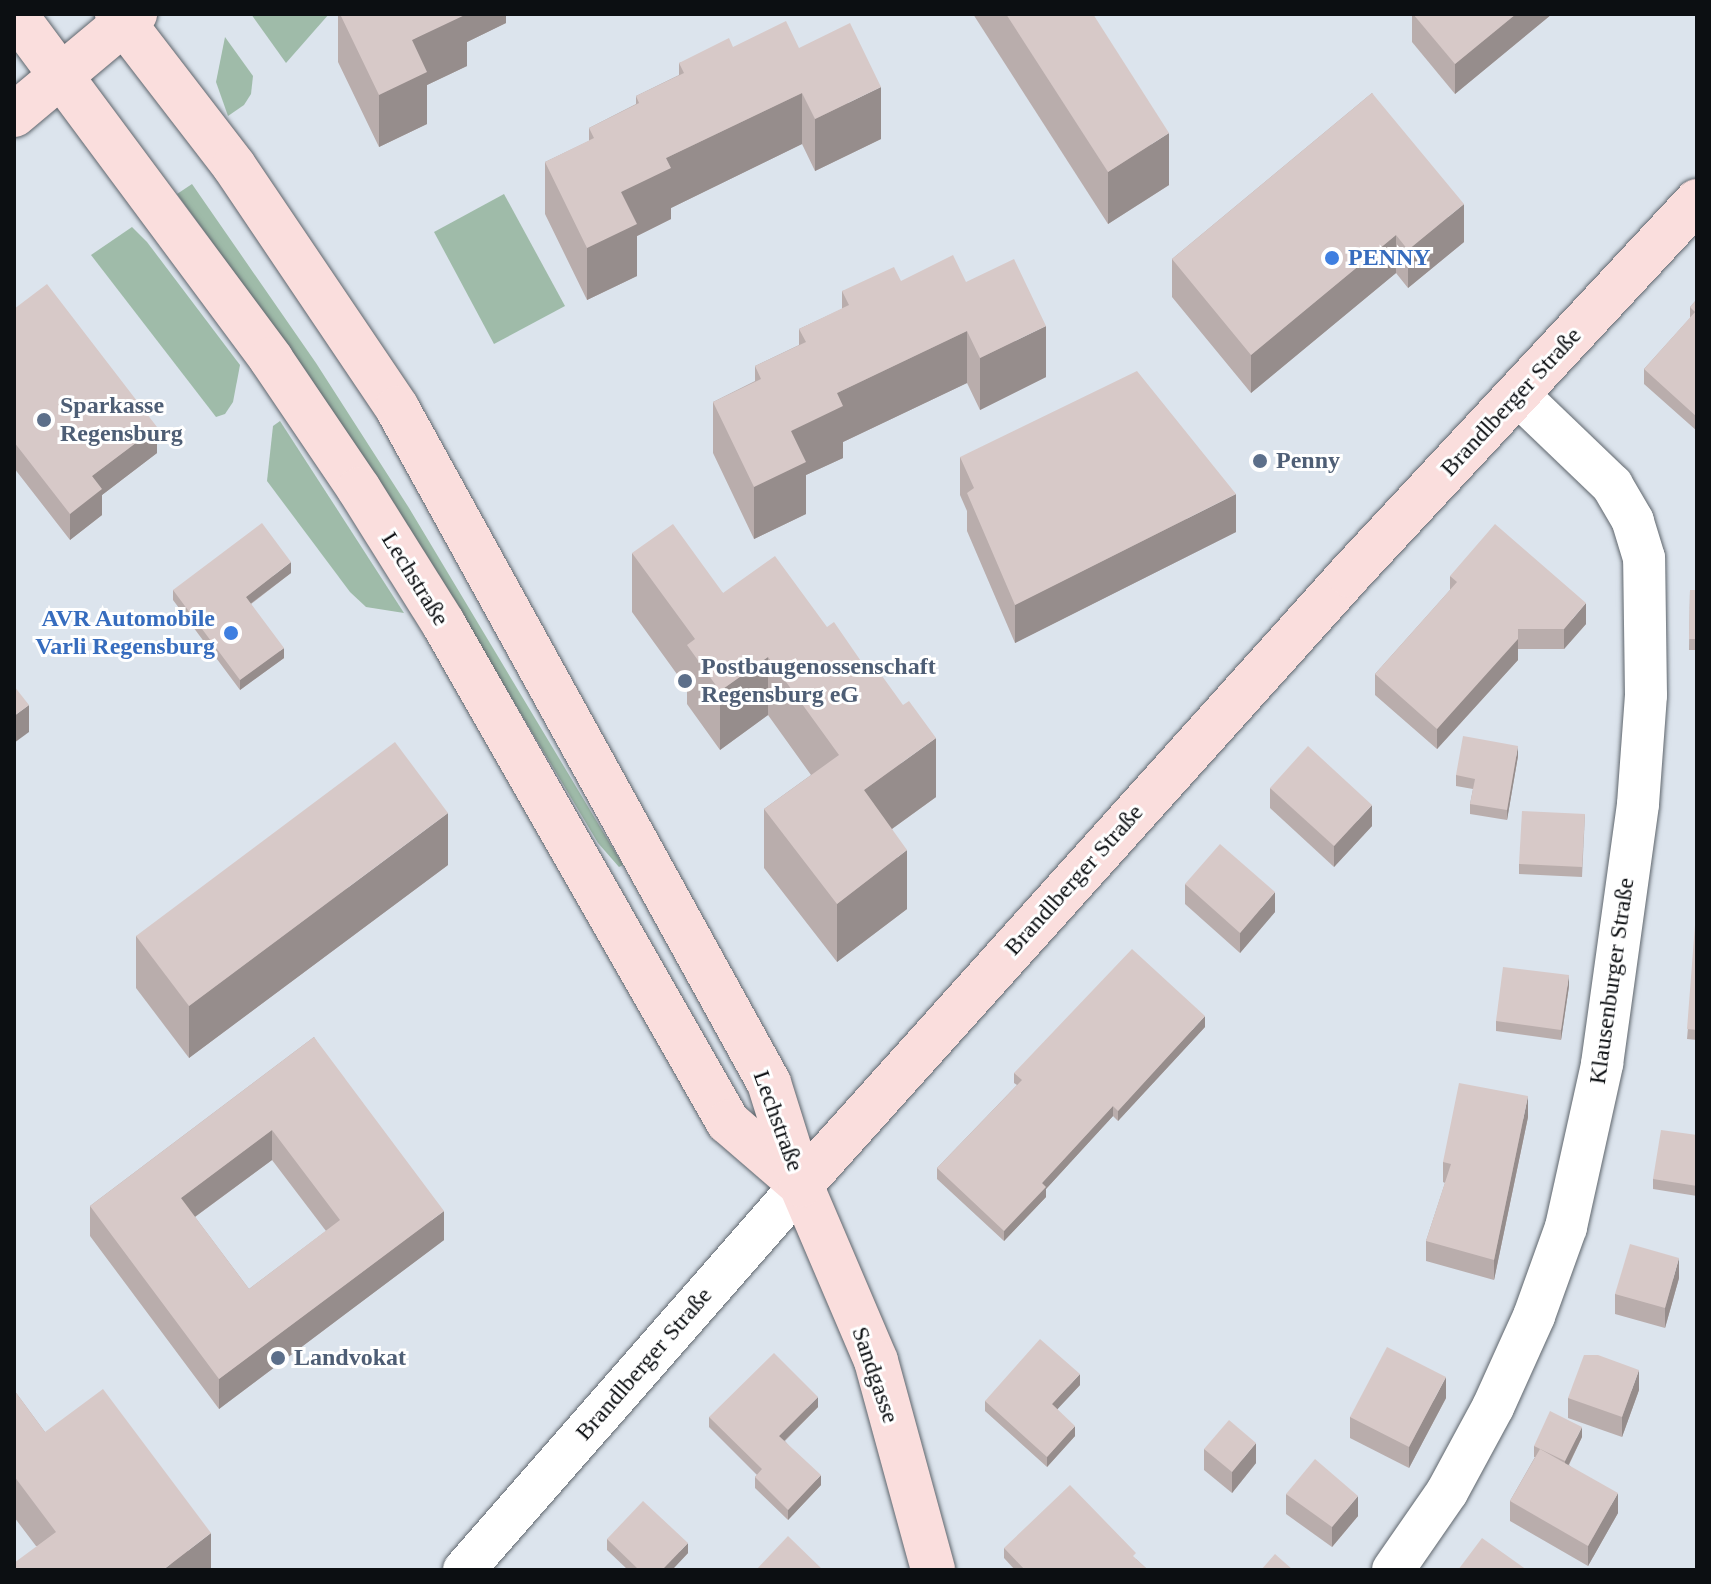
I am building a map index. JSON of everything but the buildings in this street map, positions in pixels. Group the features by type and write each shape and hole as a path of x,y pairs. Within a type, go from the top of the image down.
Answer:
{"street":[{"name":"Lechstraße","path":"15,14 271,359 359,489 443,623 728,1122 801,1185"},
{"name":"Lechstraße","path":"126,17 234,166 397,408 769,1083 801,1185"},
{"path":"14,115 126,17"},
{"name":"Brandlberger Straße","path":"464,1570 801,1185 1339,586 1697,201"},
{"name":"Klausenburger Straße","path":"1393,1570 1447,1492 1493,1407 1534,1316 1566,1227 1602,1064 1638,804 1646,695 1644,558 1633,521 1612,485 1518,395"},
{"name":"Sandgasse","path":"801,1185 876,1361 933,1570"}],"green space":[{"path":"251,14 329,14 286,63"},
{"path":"225,37 253,76 251,94 244,105 228,116 216,82"},
{"path":"192,184 316,363 409,508 623,865 619,867 598,843 464,618 306,371 177,194"},
{"path":"504,194 565,306 494,344 434,232"},
{"path":"132,227 147,242 240,365 233,402 225,414 216,417 91,255"},
{"path":"280,421 404,613 366,607 350,592 267,481 273,426"}],"place":[{"name":"PENNY","path":"1332,258"},
{"name":"Sparkasse Regensburg","path":"44,420"},
{"name":"Penny","path":"1260,461"},
{"name":"AVR Automobile Varli Regensburg","path":"231,633"},
{"name":"Postbaugenossenschaft Regensburg eG","path":"685,681"},
{"name":"Landvokat","path":"278,1358"}]}
